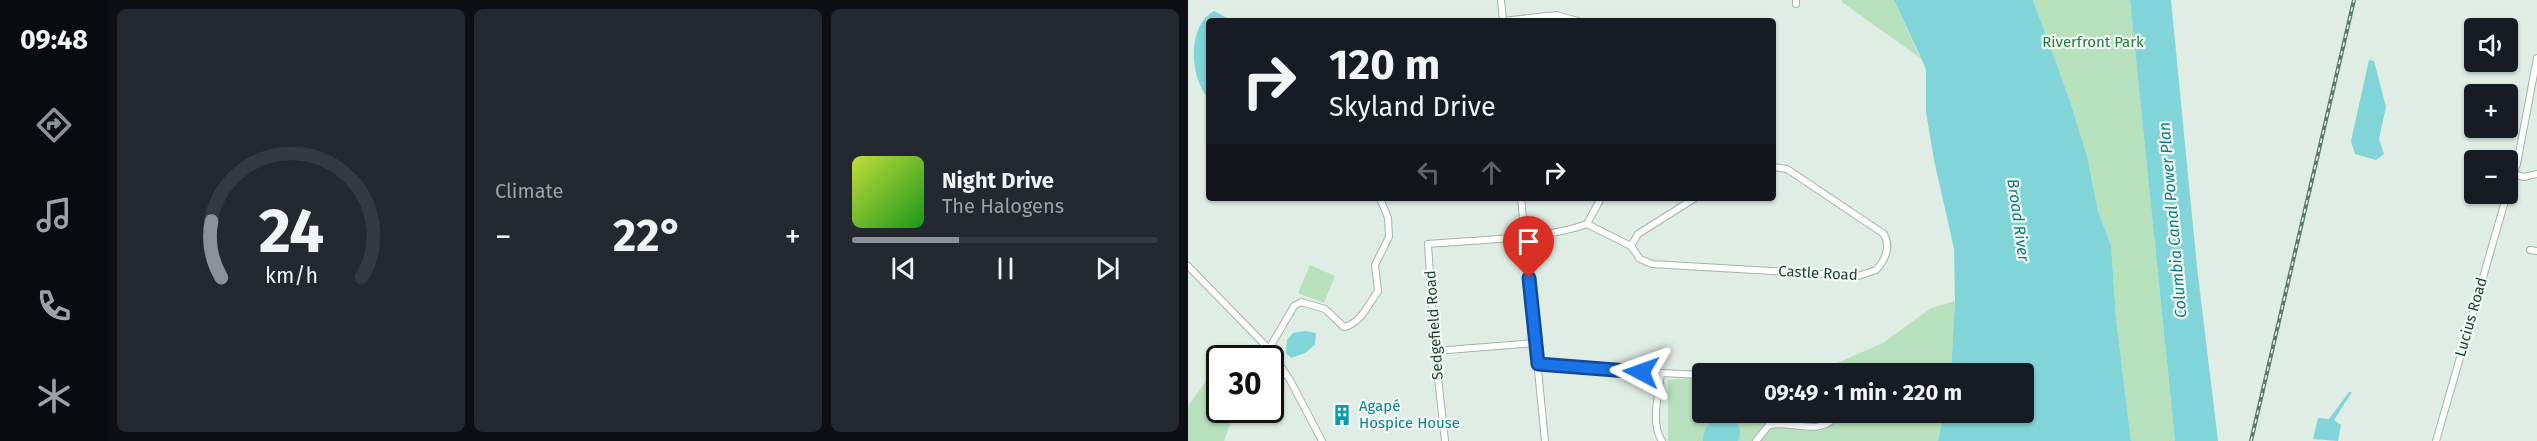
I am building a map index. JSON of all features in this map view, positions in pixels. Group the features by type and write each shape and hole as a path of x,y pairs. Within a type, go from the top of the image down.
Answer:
{"street":[{"path":"1501,0 1503,18"},
{"path":"1530,18 1556,15 1567,18"},
{"path":"2518,159 2537,58"},
{"name":"Castle Road","path":"1587,224 1631,246 1640,259 1652,264 1858,276 1876,270 1887,252 1888,242 1884,234 1787,169 1776,167"},
{"path":"2518,176 2524,177 2537,174"},
{"path":"1271,345 1294,306 1301,302 1325,309 1344,327 1351,325 1360,317 1378,291 1375,265 1389,237 1388,218 1381,201"},
{"path":"1521,201 1545,441"},
{"path":"1525,235 1576,228 1587,224 1599,201"},
{"path":"1631,246 1638,234 1690,201"},
{"name":"Lucius Road","path":"2436,441 2504,204"},
{"name":"Sedgefield Road","path":"1445,441 1434,351 1428,244 1525,235"},
{"path":"1188,266 1265,345"},
{"path":"1434,351 1535,343"},
{"path":"1538,364 1692,375"},
{"path":"1284,371 1322,441"},
{"path":"1661,373 1656,423 1657,434 1662,441"},
{"path":"1756,441 1769,425 1822,427 1831,423"}],"green space":[{"path":"1842,0 1894,0 1920,58 1842,2"},
{"name":"Riverfront Park","path":"2033,0 2130,0 2175,441 2131,441 2116,318 2111,245 2098,211 2087,156 2070,101"},
{"path":"1310,265 1335,276 1324,303 1298,293"},
{"path":"1955,301 1952,363 1837,363 1883,343 1931,308"},
{"path":"1692,378 1692,423 1942,423 1938,441 1668,441 1668,380"},
{"path":"1206,382 1206,423 1230,423 1224,441 1188,441 1188,406"}],"water":[{"name":"Broad River","path":"1894,0 2033,0 2070,101 2087,156 2098,211 2111,245 2116,318 2131,441 1938,441 1942,423 2034,423 2034,363 1952,363 1955,301 1954,249 1926,112 1926,69"},
{"name":"Columbia Canal Power Plan","path":"2130,0 2171,0 2197,267 2218,441 2175,441"},
{"path":"1214,11 1227,18 1206,18 1206,95 1197,77 1194,64 1195,38 1205,18"},
{"path":"2369,60 2374,61 2386,107 2379,139 2384,154 2376,160 2355,154 2351,141"},
{"path":"1305,331 1316,333 1315,345 1305,353 1291,358 1286,353 1287,340 1293,333"},
{"path":"2349,392 2352,392 2334,420 2341,425 2338,441 2313,439 2318,418 2329,419"},
{"path":"1709,423 1737,423 1740,432 1738,441 1703,441"}],"railway":[{"path":"2251,441 2354,0"}],"place":[{"name":"Agapé Hospice House","path":"1342,415"}],"route":[{"path":"1529,278 1538,364 1641,372"}]}
